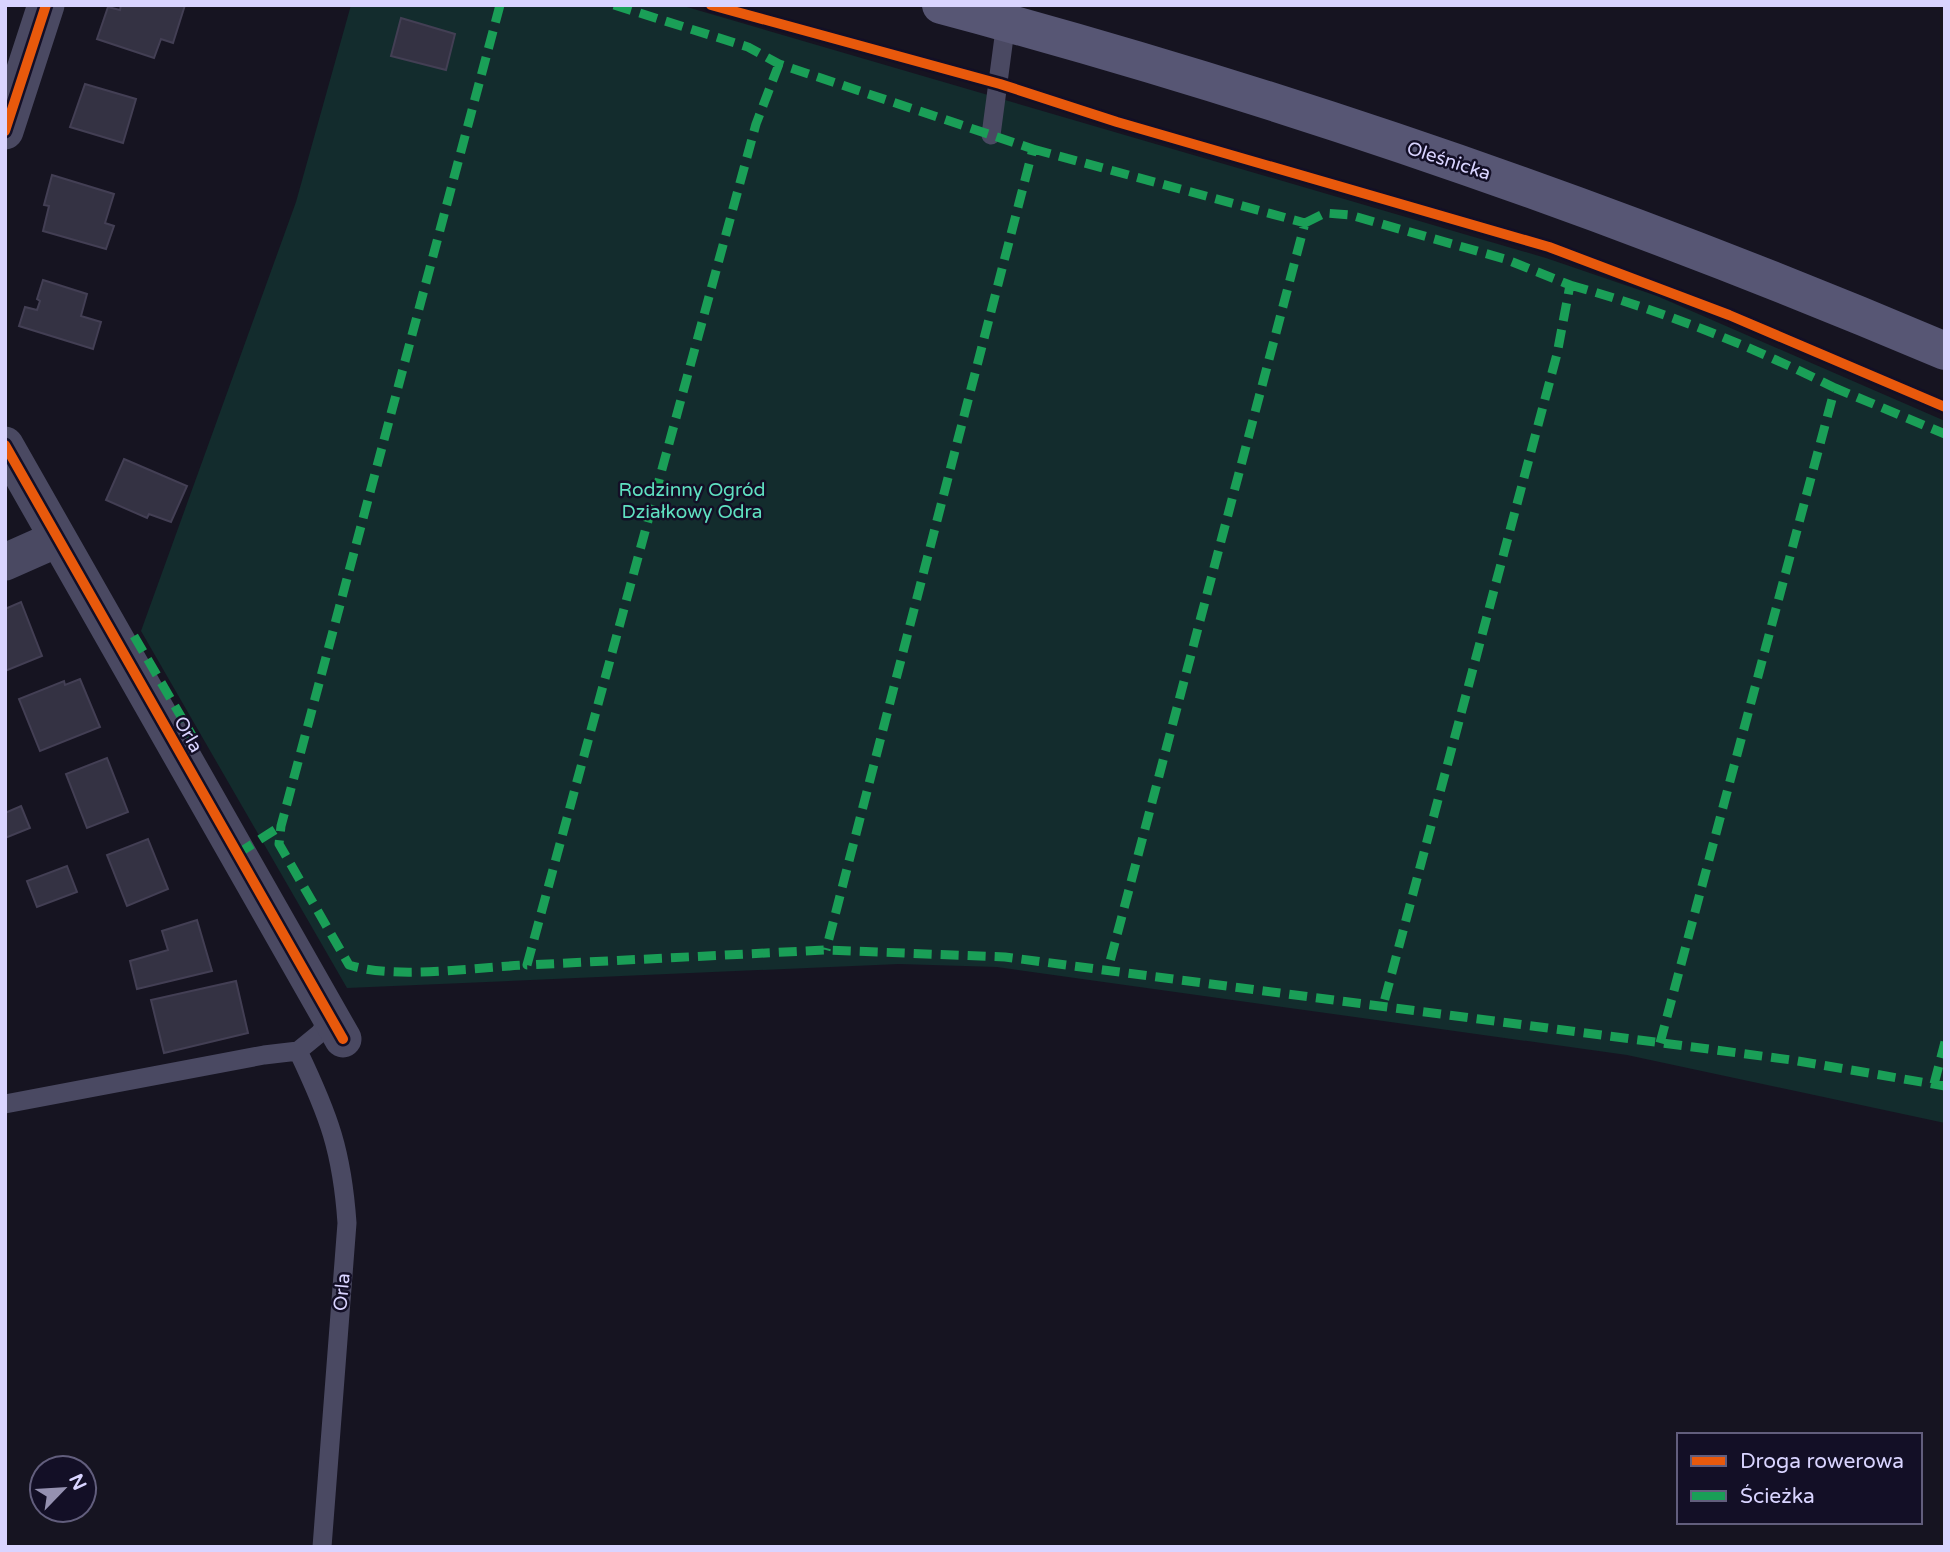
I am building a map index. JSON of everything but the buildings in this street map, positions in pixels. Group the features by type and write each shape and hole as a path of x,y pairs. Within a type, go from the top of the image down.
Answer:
{"main road":[{"name":"Oleśnicka","path":"941,5 1231,89 1495,175 1859,315 1945,351"}],"street":[{"path":"5,131 46,5"},
{"name":"Orla","path":"5,445 337,1029"},
{"path":"5,562 57,540"}],"lane":[{"path":"991,135 1006,22"},
{"name":"Orla","path":"322,1547 347,1223 344,1178 335,1134 298,1051 320,1033 337,1029"},
{"path":"5,1104 264,1055 298,1051"}],"green space":[{"name":"Rodzinny Ogród Działkowy Odra","path":"351,5 680,5 1546,258 1657,296 1945,421 1945,1123 1627,1055 997,967 899,964 347,988 141,631 296,202"}],"marked path":[{"path":"500,5 281,826 279,844 349,965 389,972 527,965"},
{"path":"614,5 748,47 779,64 1033,149 826,950"},
{"path":"779,64 756,124 527,965 826,950 1005,957 1792,1060 1945,1086"},
{"path":"1033,149 1305,223 1108,969"},
{"path":"1305,223 1325,213 1350,215 1505,259 1570,285 1557,354 1383,1006"},
{"path":"1570,285 1705,330 1835,388"},
{"path":"1660,1043 1835,388 1945,434"},
{"path":"134,636 193,737 180,754"},
{"path":"237,854 281,826"},
{"path":"1934,1084 1945,1042"}],"cycle path":[{"path":"5,131 46,5"},
{"path":"711,5 1000,84 1117,122 1549,247 1729,315 1945,407"},
{"path":"5,445 343,1039"}]}
